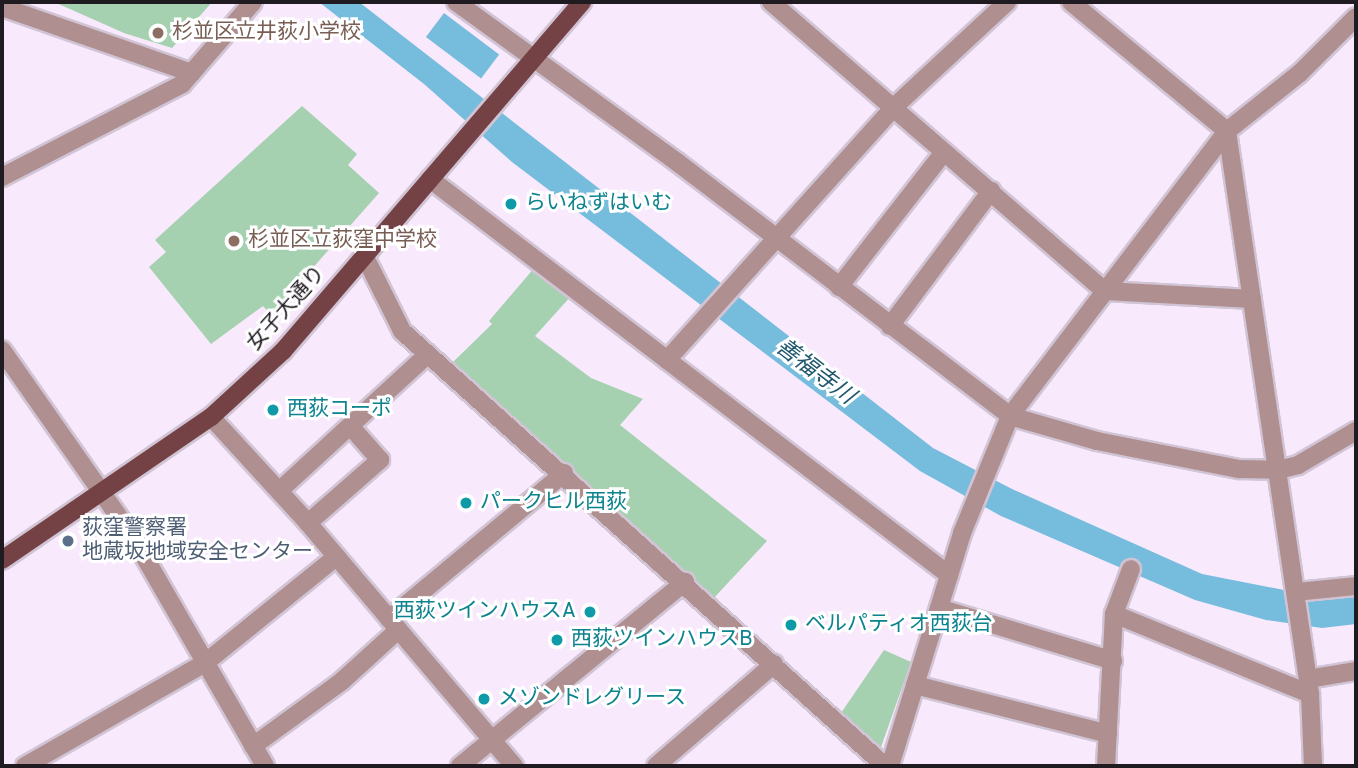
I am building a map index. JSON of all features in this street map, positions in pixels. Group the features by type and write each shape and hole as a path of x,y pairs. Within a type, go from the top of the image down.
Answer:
{"main road":[{"name":"女子大通り","path":"2,560 211,417 283,351 582,2"}],"street":[{"path":"2,177 182,84 253,2"},
{"path":"456,2 532,61 677,162 1010,416 1110,444 1240,469 1278,470 1298,465 1356,430"},
{"path":"771,2 1105,291 1252,299"},
{"path":"667,360 893,108 1007,2"},
{"path":"1071,2 1227,131 1309,687 1313,766"},
{"path":"2,7 192,73"},
{"path":"365,257 402,331 564,473 888,766 949,575 977,495 1010,416 1227,131 1300,73 1356,17"},
{"path":"839,287 944,152"},
{"path":"430,179 949,575"},
{"path":"890,326 991,191"},
{"path":"2,350 103,492 152,568 258,760 342,681 394,625 564,473"},
{"path":"279,491 352,428 428,354"},
{"path":"211,417 308,523 514,766"},
{"path":"308,523 380,460 352,428"},
{"path":"24,766 205,663 336,556"},
{"path":"1106,766 1114,614 1131,569"},
{"path":"460,766 685,582"},
{"path":"1296,596 1356,586"},
{"path":"939,608 1113,661"},
{"path":"1114,614 1309,687 1356,671"},
{"path":"656,766 774,664"},
{"path":"915,685 1108,734"},
{"path":"672,753 684,766"}],"green space":[{"path":"54,2 212,2 172,48 124,33"},
{"path":"302,106 357,154 348,165 379,193 271,315 263,306 211,344 149,267 166,252 155,240"},
{"path":"535,267 572,295 535,336 591,378 643,399 620,425 767,541 712,600 451,364 492,324 489,321"},
{"path":"884,650 911,662 880,750 841,713"}],"water":[{"name":"善福寺川","path":"319,2 359,2 933,448 1012,489 1202,574 1320,597 1356,594 1356,624 1322,628 1266,620 1195,600 1001,516 920,471 512,162 424,84"},
{"path":"444,13 499,55 481,78 426,37"}],"place":[{"name":"杉並区立井荻小学校","path":"158,33"},
{"name":"らいねずはいむ","path":"511,204"},
{"name":"杉並区立荻窪中学校","path":"234,241"},
{"name":"西荻コーポ","path":"273,410"},
{"name":"パークヒル西荻","path":"466,503"},
{"name":"荻窪警察署 地蔵坂地域安全センター","path":"68,541"},
{"name":"西荻ツインハウスA","path":"590,612"},
{"name":"ベルパティオ西荻台","path":"791,625"},
{"name":"西荻ツインハウスB","path":"557,640"},
{"name":"メゾンドレグリース","path":"484,699"}]}
